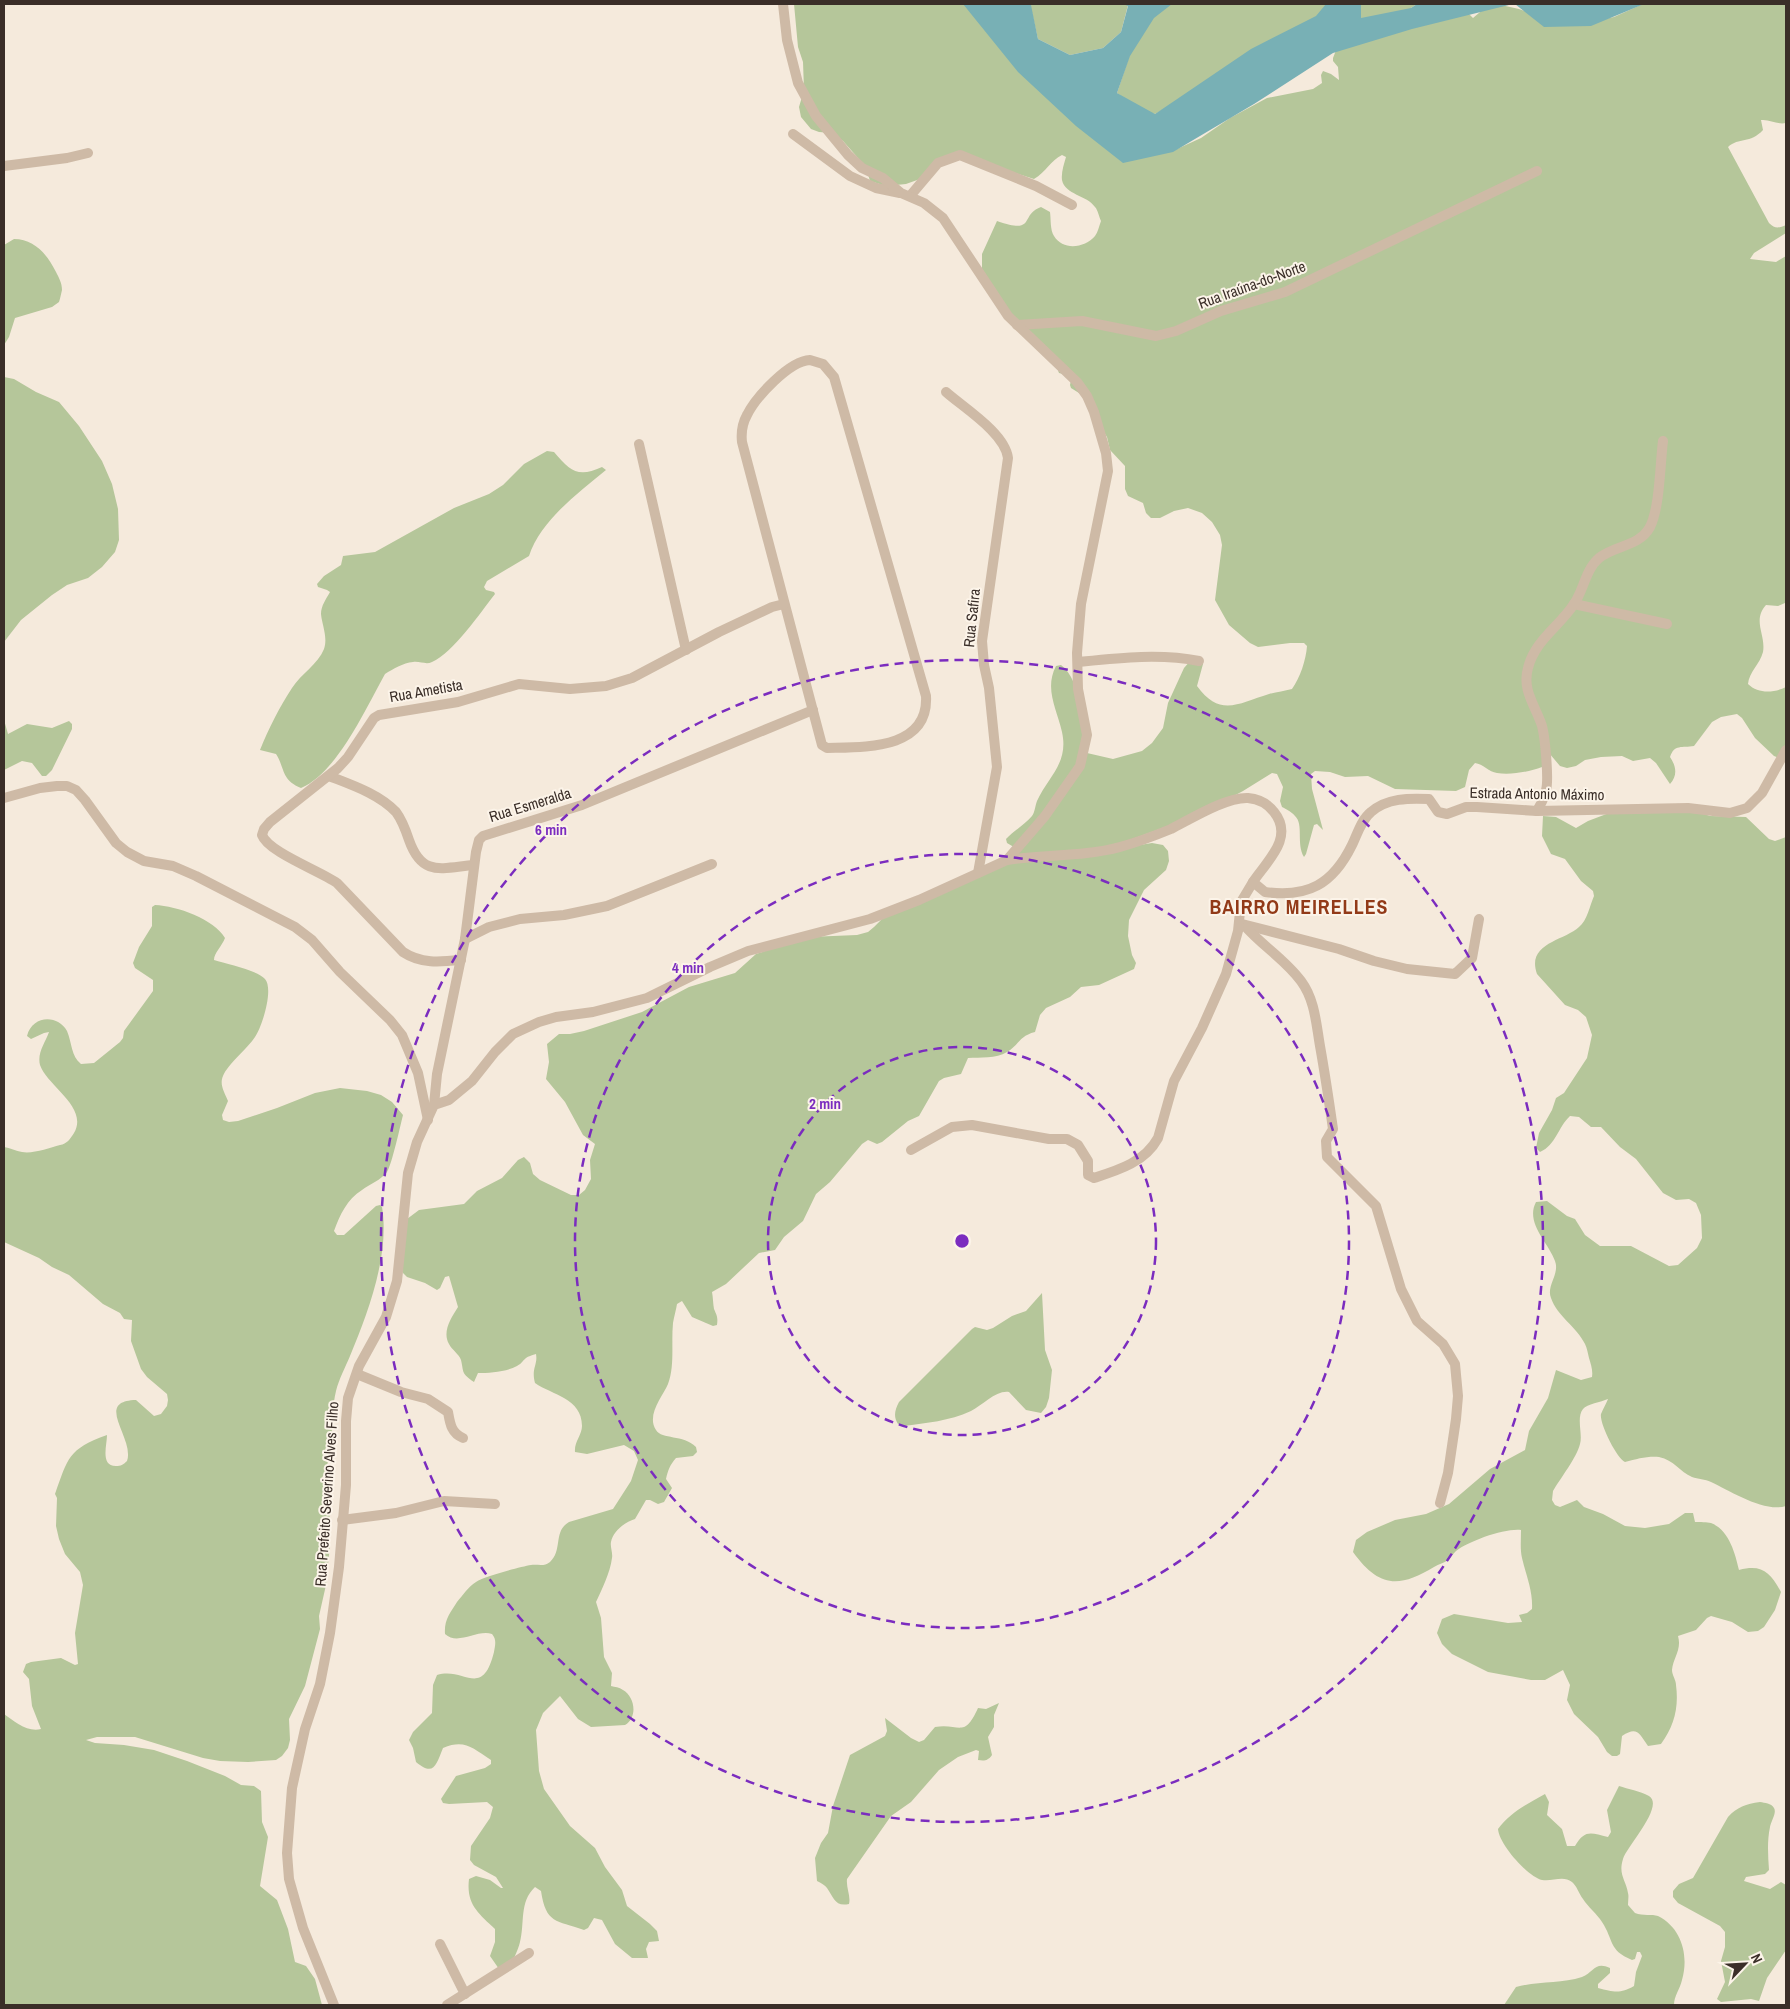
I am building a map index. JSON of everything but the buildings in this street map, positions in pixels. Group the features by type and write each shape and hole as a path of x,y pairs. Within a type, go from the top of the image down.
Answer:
{"street":[{"path":"783,4 787,40 798,84 808,104 856,164 883,178 906,195"},
{"path":"793,134 850,176 876,188 906,195 924,203 943,218 997,300 1017,325 1077,382 1087,396 1094,412 1106,453 1108,472 1081,604 1078,689 1087,735 1080,766 1045,816 1007,860"},
{"path":"4,166 67,158 88,152"},
{"path":"906,195 938,163 960,155 1028,183 1072,205"},
{"name":"Rua Iraúna-do-Norte","path":"1017,325 1082,321 1156,336 1176,331 1221,311 1285,292 1537,171"},
{"path":"810,360 823,364 834,377 925,690 926,702 921,720 913,731 892,742 876,746 825,748 821,743 784,604 743,449 742,435 744,421 751,408 780,374 801,361 810,360"},
{"name":"Rua Safira","path":"946,392 998,436 1006,448 1008,458 982,641 997,767 978,873"},
{"path":"1537,811 1546,791 1547,778 1541,724 1526,685 1528,669 1542,640 1574,604 1590,568 1595,562 1607,552 1638,540 1650,526 1658,493 1663,441"},
{"path":"638,444 686,650"},
{"name":"Rua Ametista","path":"461,960 441,962 413,958 403,952 337,883 324,874 282,853 264,838 262,834 264,829 270,822 329,776 348,757 374,718 382,714 458,702 519,684 570,689 606,686 632,678 719,632 772,607 784,604"},
{"path":"1574,604 1667,624"},
{"path":"1078,662 1105,659 1176,657 1199,661"},
{"name":"Rua Esmeralda","path":"434,1105 437,1074 465,939 479,840 488,833 582,805 813,710"},
{"name":"Estrada Antonio Máximo","path":"1253,882 1265,892 1286,894 1306,891 1324,882 1337,871 1369,814 1395,800 1429,799 1438,812 1447,814 1466,807 1537,811 1688,808 1718,813 1740,811 1747,808 1762,793 1786,750"},
{"path":"329,776 357,786 392,809 405,829 414,854 422,864 434,868 474,865"},
{"path":"4,798 40,788 67,786 76,790 85,800 116,843 126,852 144,861 174,866 295,927 312,940 340,972 390,1020 402,1036 418,1073 428,1121"},
{"path":"434,1105 449,1100 472,1081 495,1052 514,1034 539,1022 556,1017 593,1012 647,998 710,967 748,951 870,920 1007,860 1086,853 1116,848 1153,836 1229,802 1249,798 1267,805 1275,814 1281,830 1279,847 1240,902 1241,924 1226,974 1202,1028 1174,1081 1158,1138 1149,1150 1133,1163 1094,1178 1088,1174 1088,1161 1078,1145 1067,1140 1049,1139 972,1125 952,1127 910,1150"},
{"path":"465,939 489,927 520,919 564,915 608,906 712,864"},
{"path":"1241,924 1339,949 1374,961 1406,968 1456,974 1472,958 1479,919"},
{"path":"1241,924 1260,943 1287,965 1301,980 1308,992 1316,1019 1333,1129 1326,1141 1327,1157 1376,1206 1390,1258 1405,1297 1417,1321 1443,1344 1455,1364 1458,1396 1456,1419 1448,1473 1440,1503"},
{"name":"Rua Prefeito Severino Alves Filho","path":"334,2005 301,1920 289,1879 287,1853 292,1788 305,1729 320,1684 330,1633 339,1567 346,1485 348,1398 357,1374 386,1317 397,1281 408,1173 417,1142 434,1105"},
{"path":"357,1374 401,1392 428,1399 448,1412 450,1426 456,1435 463,1438"},
{"path":"342,1520 396,1513 444,1501 495,1504"},
{"path":"440,1944 465,1994"},
{"path":"447,2005 529,1953"}],"green space":[{"path":"794,4 987,4 1177,149 1201,138 1230,118 1267,98 1313,89 1322,83 1321,75 1323,71 1339,80 1338,67 1333,58 1354,4 1417,4 1411,8 1467,12 1473,18 1486,7 1501,5 1539,16 1585,23 1614,17 1643,4 1786,4 1786,123 1761,120 1763,130 1754,137 1736,142 1728,147 1769,223 1777,227 1786,225 1786,233 1754,253 1750,259 1776,262 1786,256 1786,593 1785,603 1778,606 1766,605 1762,611 1760,622 1763,652 1750,676 1748,684 1756,690 1766,692 1786,687 1786,746 1779,758 1774,756 1755,738 1742,718 1737,714 1721,717 1712,722 1694,746 1679,747 1674,750 1670,757 1675,767 1675,774 1670,784 1656,763 1650,758 1633,761 1622,756 1601,757 1585,760 1576,766 1567,768 1560,766 1549,753 1542,767 1520,773 1497,773 1475,763 1469,770 1465,787 1456,791 1395,789 1368,776 1345,777 1330,772 1315,771 1311,774 1312,789 1323,830 1317,824 1314,825 1304,857 1300,846 1298,820 1292,813 1282,807 1280,801 1283,787 1277,774 1272,773 1198,815 1097,852 1152,843 1163,845 1168,851 1169,861 1166,870 1144,890 1129,920 1128,936 1132,955 1136,963 1134,969 1099,985 1081,987 1070,997 1046,1008 1040,1015 1035,1032 1022,1038 1007,1052 993,1057 968,1058 961,1074 939,1081 919,1116 908,1121 882,1142 877,1144 868,1140 862,1144 830,1182 816,1194 803,1221 784,1237 775,1250 759,1253 726,1284 712,1292 717,1325 713,1326 692,1317 682,1301 677,1304 673,1323 670,1377 656,1406 653,1424 656,1430 663,1435 691,1443 696,1447 697,1452 693,1456 676,1458 672,1463 666,1479 672,1488 664,1502 658,1504 646,1500 635,1519 627,1522 614,1534 611,1542 612,1556 610,1569 596,1602 601,1618 604,1657 612,1673 611,1686 621,1689 630,1697 633,1707 632,1717 625,1725 591,1727 578,1719 560,1696 543,1713 536,1730 539,1771 544,1789 570,1826 595,1848 605,1867 622,1890 627,1906 657,1931 659,1941 649,1942 646,1949 648,1958 632,1958 615,1944 602,1920 594,1918 588,1928 584,1930 554,1919 546,1910 541,1891 535,1887 527,1899 523,1913 520,1942 510,1968 499,1969 490,1956 495,1942 495,1929 474,1907 469,1895 469,1879 476,1876 490,1880 503,1888 496,1877 474,1865 470,1860 471,1846 490,1818 493,1807 487,1802 449,1804 443,1803 441,1799 456,1776 485,1768 491,1764 491,1760 468,1746 457,1744 443,1748 434,1767 427,1769 416,1762 409,1740 413,1732 432,1713 433,1685 437,1675 447,1673 478,1678 484,1675 494,1652 495,1638 492,1634 486,1633 456,1638 445,1634 445,1625 448,1617 457,1602 473,1584 487,1577 531,1565 548,1564 554,1557 559,1535 564,1526 569,1522 613,1509 631,1481 638,1460 634,1451 624,1445 587,1454 575,1452 582,1429 581,1417 572,1403 535,1383 536,1354 508,1370 478,1373 474,1382 467,1377 460,1358 450,1346 446,1335 448,1325 458,1307 449,1276 445,1277 440,1288 437,1290 425,1283 407,1277 403,1273 402,1250 407,1219 419,1210 464,1204 477,1191 502,1178 518,1160 524,1157 530,1163 533,1174 540,1180 571,1195 579,1195 585,1190 591,1179 590,1160 595,1144 583,1135 565,1102 546,1079 549,1062 547,1044 559,1034 584,1031 642,1012 689,987 735,973 756,954 809,937 857,935 868,932 884,917 1019,850 1007,843 1006,839 1034,813 1037,801 1056,769 1063,752 1062,732 1051,691 1051,683 1056,666 1061,665 1068,672 1077,693 1083,718 1087,753 1113,759 1142,751 1152,743 1163,728 1168,703 1184,668 1191,660 1199,659 1203,664 1197,686 1205,696 1222,705 1239,704 1292,689 1304,663 1307,646 1304,643 1290,643 1258,647 1250,643 1229,625 1215,600 1222,545 1220,535 1212,522 1202,513 1188,508 1174,511 1160,518 1151,518 1146,513 1143,503 1128,496 1125,489 1125,466 1110,450 1107,437 1093,415 1087,398 1071,388 1072,376 1059,373 1054,359 1017,323 982,269 982,254 997,221 1009,225 1023,225 1034,210 1041,207 1050,212 1053,234 1063,244 1068,246 1080,245 1095,236 1101,221 1096,208 1087,200 1067,189 1062,180 1062,171 1066,157 1062,155 1058,157 1034,179 968,158 946,163 920,179 906,184 886,186 870,181 866,167 843,141 832,133 811,129 801,117 799,107 804,90 803,62 798,47"},
{"path":"1030,4 1128,5 1121,32 1103,48 1070,55 1038,39"},
{"path":"1166,4 1334,4 1326,16 1155,114 1142,111 1117,93 1136,36"},
{"path":"14,239 34,245 44,254 58,276 62,290 59,302 52,307 15,318 9,337 4,345 4,245"},
{"path":"4,377 14,379 36,392 59,402 79,426 102,461 112,484 118,509 119,540 115,552 102,567 88,578 67,585 52,595 21,620 4,642"},
{"path":"547,451 554,452 565,464 575,471 587,472 602,467 606,470 572,498 551,519 542,531 529,556 487,581 484,587 495,594 457,642 432,662 409,663 398,666 385,674 360,721 327,769 301,788 295,785 284,773 276,754 260,750 274,718 292,688 318,659 324,649 325,636 321,611 330,592 318,587 317,584 324,576 341,565 343,556 375,552 454,508 489,494 503,485 524,464"},
{"path":"4,720 8,734 27,724 52,728 69,721 72,724 72,729 52,770 46,776 42,776 32,763 22,761 4,770"},
{"path":"1690,809 1710,816 1746,817 1769,839 1775,841 1786,837 1786,1506 1778,1507 1758,1504 1709,1481 1692,1477 1669,1461 1659,1457 1646,1457 1625,1462 1613,1448 1601,1419 1601,1414 1608,1399 1591,1404 1583,1409 1580,1417 1581,1440 1578,1449 1553,1491 1552,1500 1555,1505 1560,1507 1577,1500 1584,1507 1603,1514 1625,1526 1645,1528 1669,1524 1685,1513 1693,1513 1695,1522 1711,1523 1727,1536 1739,1570 1754,1568 1764,1571 1773,1579 1781,1592 1775,1610 1764,1627 1758,1631 1748,1632 1732,1622 1711,1616 1696,1630 1678,1636 1679,1646 1672,1670 1676,1683 1676,1709 1665,1737 1661,1744 1648,1746 1637,1732 1627,1733 1622,1736 1620,1754 1612,1756 1607,1752 1598,1737 1574,1714 1567,1700 1570,1685 1563,1670 1545,1680 1531,1680 1488,1672 1452,1654 1442,1644 1437,1633 1442,1619 1454,1614 1508,1623 1522,1622 1519,1615 1527,1613 1532,1609 1532,1602 1521,1555 1521,1530 1506,1531 1478,1539 1456,1551 1445,1562 1422,1574 1400,1581 1390,1581 1381,1578 1363,1564 1353,1552 1356,1540 1367,1532 1395,1520 1426,1514 1449,1504 1490,1469 1525,1450 1529,1431 1548,1398 1556,1370 1581,1380 1592,1377 1592,1368 1585,1344 1558,1310 1551,1298 1550,1289 1556,1266 1552,1254 1535,1225 1533,1210 1536,1202 1547,1201 1567,1216 1575,1219 1585,1235 1600,1246 1631,1246 1669,1266 1678,1265 1697,1248 1702,1238 1701,1215 1696,1203 1689,1199 1676,1200 1663,1193 1636,1159 1620,1147 1601,1127 1591,1127 1579,1117 1570,1116 1550,1145 1540,1152 1536,1148 1539,1133 1552,1110 1556,1098 1564,1093 1587,1058 1592,1035 1586,1017 1578,1010 1565,1005 1537,974 1535,964 1537,956 1542,949 1582,924 1594,896 1593,891 1581,881 1565,859 1551,854 1542,836 1543,816 1556,817 1576,828 1588,821 1617,810"},
{"path":"155,905 184,911 213,925 225,938 214,960 255,973 265,979 267,984 268,999 258,1032 252,1042 229,1067 222,1079 222,1086 228,1101 222,1115 223,1120 229,1122 238,1121 315,1093 340,1088 367,1091 381,1095 392,1102 403,1115 387,1172 352,1198 342,1213 334,1231 337,1235 344,1235 376,1206 380,1205 382,1207 384,1225 383,1244 376,1283 364,1321 339,1382 334,1402 331,1446 322,1478 329,1485 330,1545 326,1585 319,1616 320,1629 305,1686 289,1719 290,1740 288,1748 276,1760 220,1761 203,1758 135,1737 97,1737 86,1740 95,1743 154,1750 225,1776 241,1785 254,1786 261,1791 262,1822 268,1837 260,1886 277,1900 288,1929 295,1962 306,1966 315,1979 322,2005 4,2005 4,1714 26,1728 41,1729 32,1706 29,1679 23,1672 26,1664 61,1658 75,1665 78,1664 75,1633 83,1585 80,1572 65,1554 59,1539 56,1526 57,1498 55,1494 71,1456 84,1445 94,1440 107,1435 105,1454 108,1463 111,1465 121,1465 127,1461 126,1442 116,1414 118,1407 124,1402 136,1400 154,1416 161,1414 167,1406 168,1400 167,1394 147,1377 141,1369 131,1341 132,1320 124,1319 120,1313 103,1304 69,1275 39,1258 4,1242 4,1147 22,1152 46,1149 65,1144 74,1133 77,1123 76,1114 65,1097 44,1073 39,1061 40,1052 49,1032 31,1039 27,1036 34,1024 39,1021 46,1019 58,1022 67,1031 73,1053 81,1064 94,1063 120,1042 124,1031 153,991 153,980 135,968 133,963 139,947 152,926 152,907"},
{"path":"1042,1293 1045,1350 1052,1370 1049,1398 1046,1407 1041,1413 1026,1410 1009,1392 1004,1392 999,1393 971,1411 954,1417 903,1426 898,1424 895,1413 899,1402 972,1329 975,1327 987,1330 993,1328 1012,1316 1026,1311"},
{"path":"999,1703 994,1715 994,1727 988,1737 992,1755 986,1760 978,1760 979,1751 976,1750 958,1757 939,1770 911,1802 891,1816 847,1879 849,1904 838,1903 826,1887 817,1881 815,1858 821,1843 828,1833 833,1806 850,1755 885,1736 887,1731 885,1718 919,1742 924,1740 935,1727 965,1727 973,1718 978,1708 986,1709"},
{"path":"1619,1786 1645,1794 1653,1801 1649,1817 1626,1853 1621,1869 1627,1888 1628,1905 1635,1913 1658,1916 1666,1921 1678,1935 1682,1944 1685,1962 1684,1971 1674,2005 1504,2005 1516,1987 1582,1977 1598,1966 1610,1968 1610,1973 1598,1984 1598,1988 1617,1991 1634,1986 1636,1972 1642,1956 1640,1952 1637,1952 1635,1959 1632,1960 1619,1952 1615,1948 1606,1928 1585,1902 1574,1884 1565,1879 1542,1880 1529,1872 1508,1851 1498,1829 1525,1805 1545,1794 1549,1802 1547,1815 1562,1829 1567,1846 1575,1846 1582,1837 1589,1834 1608,1837 1611,1832 1607,1810"},
{"path":"1760,1802 1770,1804 1775,1810 1768,1838 1769,1870 1765,1874 1746,1877 1744,1881 1770,1889 1781,1882 1786,1885 1786,1950 1767,1978 1759,2001 1751,1999 1721,2002 1717,1999 1725,1982 1721,1961 1725,1947 1725,1932 1720,1926 1678,1903 1673,1897 1673,1891 1679,1884 1693,1878 1728,1817 1742,1806"}],"water":[{"path":"963,4 1033,4 1031,5 1038,39 1070,55 1103,48 1121,32 1128,6 1123,4 1172,4 1154,18 1130,56 1117,93 1155,114 1251,49 1316,16 1326,4 1361,4 1361,18 1411,8 1417,4 1513,4 1412,29 1333,53 1254,104 1173,152 1123,163 1076,126 1018,72"},
{"path":"1515,4 1644,4 1591,26 1544,27"}],"district":[{"name":"BAIRRO MEIRELLES","path":"1299,907"}]}
